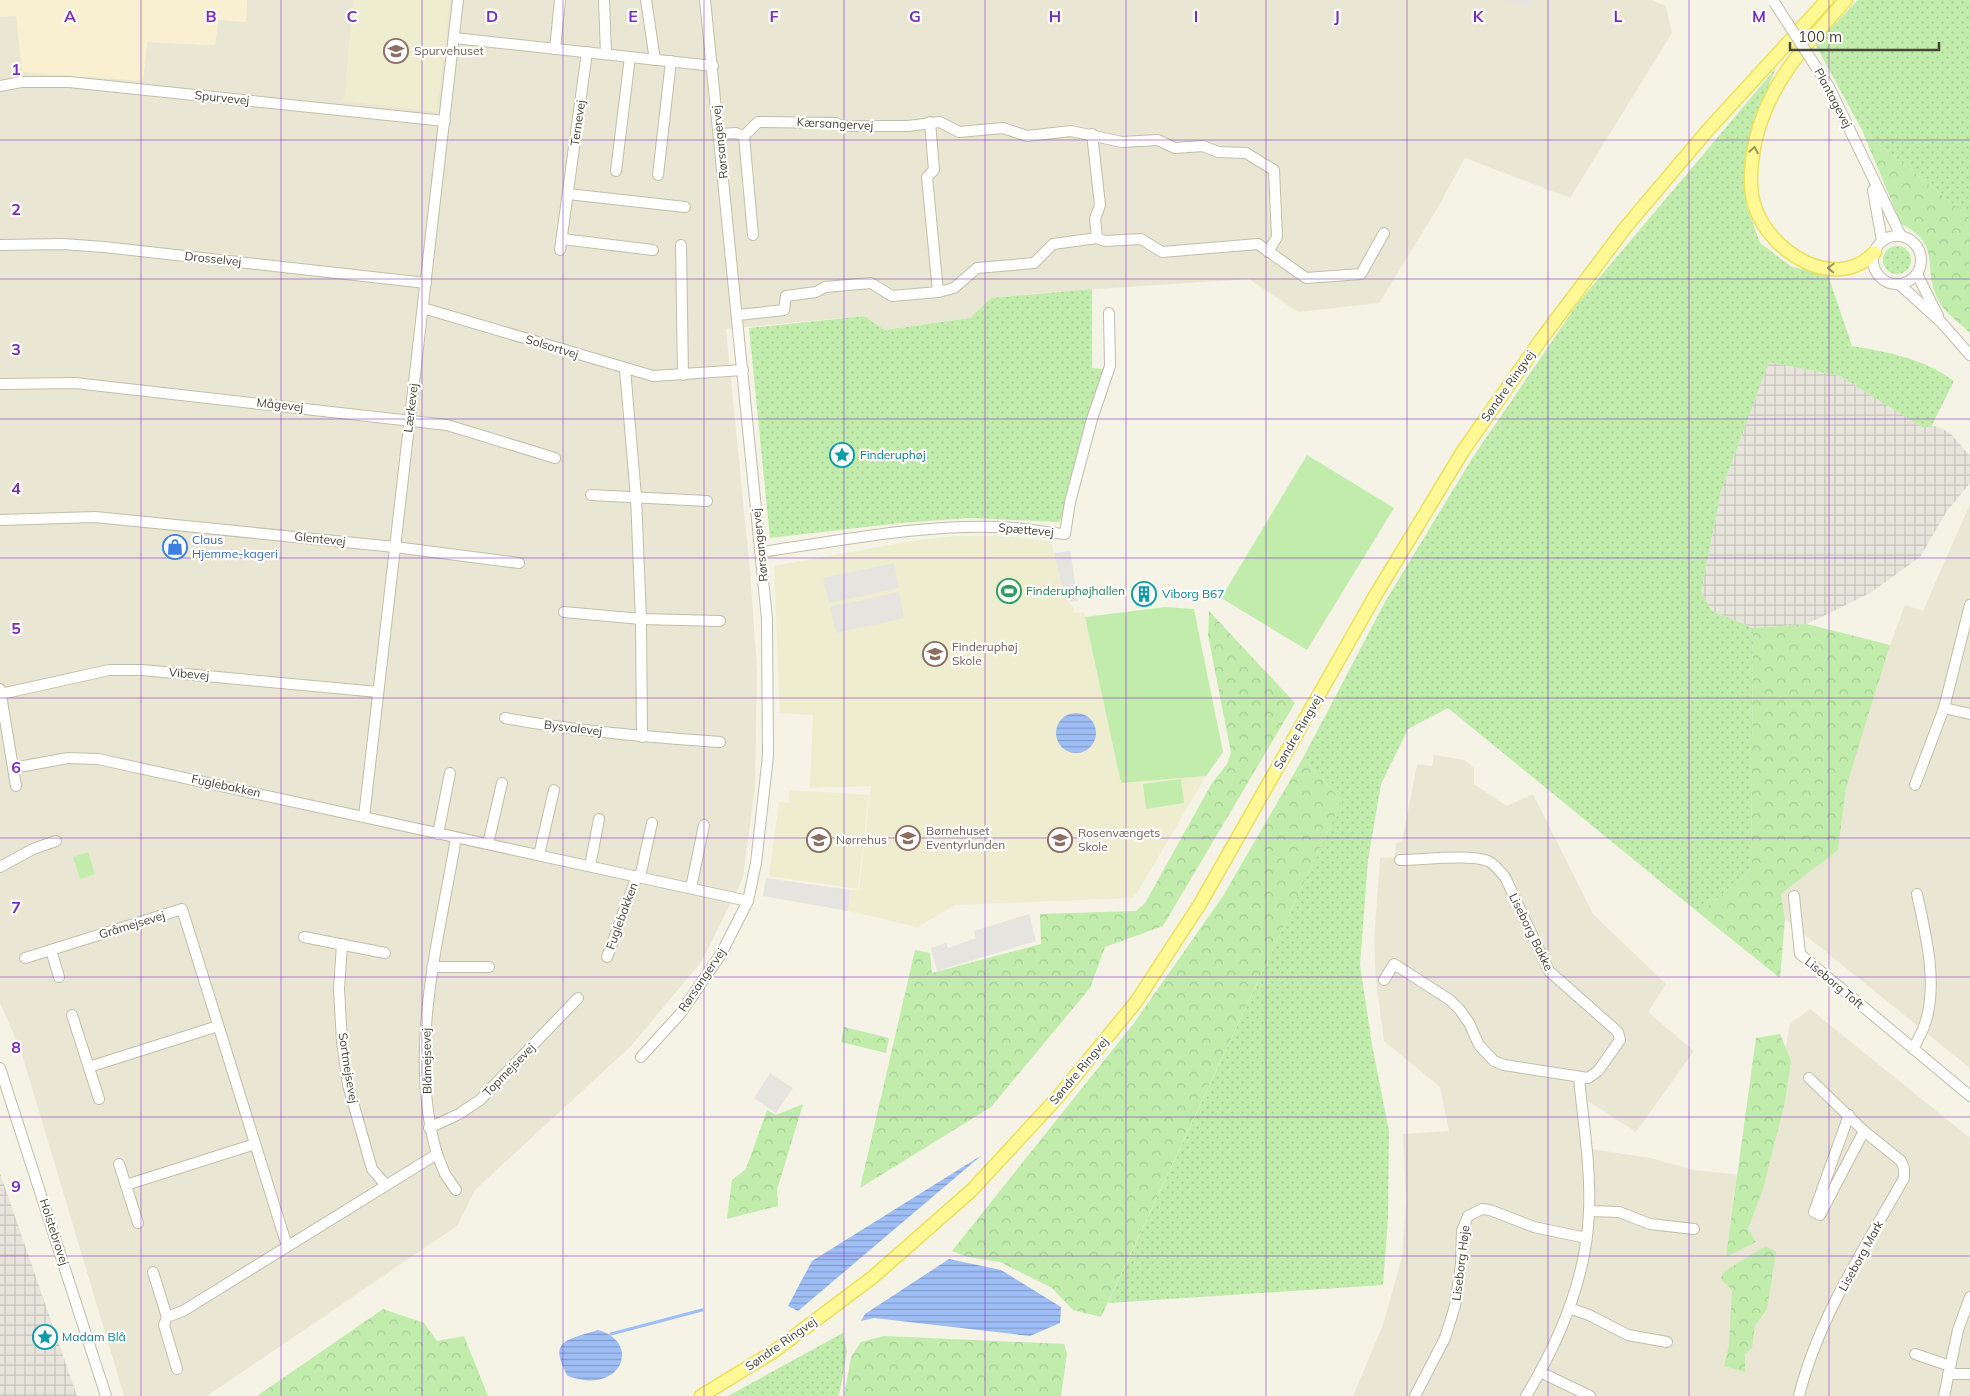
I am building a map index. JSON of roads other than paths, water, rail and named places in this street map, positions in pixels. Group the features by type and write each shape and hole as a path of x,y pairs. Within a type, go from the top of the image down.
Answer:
{"main road":[{"name":"Søndre Ringvej","path":"701,1396 773,1352 873,1277 972,1190 1058,1097 1136,1002 1200,904 1375,596 1463,452 1540,341 1625,228 1707,131 1827,0"},
{"path":"1846,0 1789,64 1772,94 1755,144 1751,192 1758,216 1771,238 1789,255 1801,261 1824,268 1846,268 1866,261 1878,246"}],"street":[{"name":"Lærkevej","path":"364,817 458,0"},
{"path":"555,49 560,0"},
{"path":"604,0 606,54"},
{"path":"646,0 655,60"},
{"name":"Rørsangervej","path":"642,1057 680,1014 722,954 748,901 756,863 768,756 768,619 706,0"},
{"name":"Plantagevej","path":"1774,1 1829,88 1901,236"},
{"path":"454,38 712,66"},
{"name":"Ternevej","path":"587,52 561,245 653,250"},
{"path":"616,171 630,57"},
{"path":"658,175 671,61"},
{"name":"Spurvevej","path":"0,86 20,82 69,82 444,121"},
{"name":"Kærsangervej","path":"744,136 758,122 836,123 842,126 908,126 940,122 959,132 1003,128 1027,136 1071,131 1122,142 1158,140 1175,148 1203,146 1218,152 1246,153 1274,170 1277,237 1268,252"},
{"path":"930,122 934,170 927,177 938,292"},
{"path":"719,134 736,133 744,136 753,235"},
{"path":"1092,134 1100,206 1095,219 1097,238"},
{"name":"Plantagevej","path":"1870,175 1879,214 1878,246"},
{"path":"568,194 686,207"},
{"path":"738,316 784,310 786,296 816,292 825,287 870,284 892,296 938,292 954,288 977,268 1034,263 1053,244 1097,238 1105,241 1142,239 1162,252 1258,244 1306,278 1361,274 1384,233"},
{"path":"1901,236 1912,241 1920,251 1921,263 1917,274 1909,281 1899,284 1888,282 1877,272 1873,262 1878,246 1891,237 1901,236"},
{"name":"Drosselvej","path":"0,245 63,244 104,247 426,283"},
{"path":"681,245 683,375"},
{"path":"1917,274 1941,322"},
{"path":"1899,284 1941,322 1970,355"},
{"name":"Solsortvej","path":"423,308 625,370 653,376 743,370"},
{"name":"Spættevej","path":"761,552 895,533 958,528 1001,527 1065,534 1070,502 1090,428 1110,366 1109,313"},
{"path":"625,370 636,498 642,619 642,737"},
{"name":"Mågevej","path":"0,384 75,383 410,420 447,425 555,458"},
{"path":"591,495 707,501"},
{"name":"Glentevej","path":"0,520 95,517 395,547 519,563"},
{"path":"1916,786 1944,708 1970,605"},
{"path":"564,612 642,619 720,621"},
{"name":"Vibevej","path":"0,692 109,670 142,670 378,692"},
{"path":"0,692 16,786"},
{"path":"1944,708 1970,714"},
{"name":"Bysvalevej","path":"504,718 546,726 642,737 720,742"},
{"name":"Fuglebakken","path":"13,768 68,758 98,758 748,901"},
{"path":"438,834 450,773"},
{"path":"488,844 502,784"},
{"path":"539,856 554,790"},
{"path":"590,866 599,819"},
{"name":"Fuglebakken","path":"607,957 638,877 652,823"},
{"path":"691,888 704,825"},
{"name":"Blåmejsevej","path":"437,1154 429,1128 425,1053 426,1019 432,967 456,838"},
{"path":"0,867 32,849 56,841"},
{"name":"Liseborg Bakke","path":"1400,860 1471,858 1488,861 1497,868 1505,878 1549,971 1618,1032 1620,1040 1598,1072 1588,1078 1579,1078"},
{"path":"1914,1049 1927,1018 1930,993 1927,941 1917,894"},
{"name":"Liseborg Toft","path":"1794,896 1800,954 1970,1096"},
{"name":"Gråmejsevej","path":"25,958 182,909 287,1246"},
{"path":"304,937 385,953"},
{"name":"Sortmejsevej","path":"342,944 339,989 342,1042 348,1085 372,1169 385,1184"},
{"path":"51,950 59,977"},
{"path":"1384,980 1394,964 1450,1000 1469,1023 1485,1054 1494,1061 1504,1065 1579,1078 1589,1211 1586,1238 1570,1308 1540,1372 1526,1396"},
{"path":"432,967 489,967"},
{"name":"Topmejsevej","path":"429,1128 459,1114 480,1100 578,998"},
{"path":"72,1015 99,1099"},
{"path":"89,1067 218,1026"},
{"name":"Holstebrovej","path":"0,1068 106,1396"},
{"name":"Liseborg Mark","path":"1799,1396 1823,1329 1847,1281 1904,1178 1904,1168 1901,1161 1864,1131 1849,1114 1809,1078"},
{"path":"1849,1114 1814,1212 1820,1215 1864,1131"},
{"path":"126,1185 255,1144"},
{"path":"167,1317 182,1311 385,1184 437,1154 445,1174 456,1190"},
{"path":"119,1164 138,1223"},
{"name":"Liseborg Høje","path":"1415,1396 1445,1338 1455,1306 1461,1264 1462,1231 1468,1216 1482,1209 1490,1210 1534,1227 1586,1238"},
{"path":"1589,1211 1619,1212 1650,1224 1694,1229"},
{"path":"153,1272 167,1317 164,1325 177,1369"},
{"path":"1944,1396 1958,1330 1970,1296"},
{"path":"1570,1308 1628,1335 1667,1342"},
{"path":"1915,1354 1949,1370 1970,1374"},
{"path":"1540,1372 1590,1396"}],"water":[{"path":"1080,713 1087,716 1093,722 1096,733 1095,741 1087,750 1080,753 1072,753 1065,750 1057,741 1056,729 1059,722 1068,714"},
{"path":"982,1155 798,1311 788,1306 812,1261"},
{"path":"949,1259 1001,1270 1061,1307 1060,1323 1030,1336 874,1318 861,1321 865,1314"},
{"path":"598,1330 612,1336 619,1345 622,1355 620,1365 613,1373 602,1379 587,1380 568,1376 562,1364 560,1348 570,1339"}],"waterway":[{"path":"611,1334 702,1310"}],"place":[{"name":"Spurvehuset","path":"396,51"},
{"name":"Finderuphøj","path":"842,455"},
{"name":"Claus Hjemme-kageri","path":"175,547"},
{"name":"Finderuphøjhallen","path":"1009,591"},
{"name":"Viborg B67","path":"1144,594"},
{"name":"Finderuphøj Skole","path":"935,654"},
{"name":"Børnehuset Eventyrlunden","path":"908,838"},
{"name":"Nørrehus","path":"819,840"},
{"name":"Rosenvængets Skole","path":"1060,840"},
{"name":"Madam Blå","path":"45,1337"}]}
